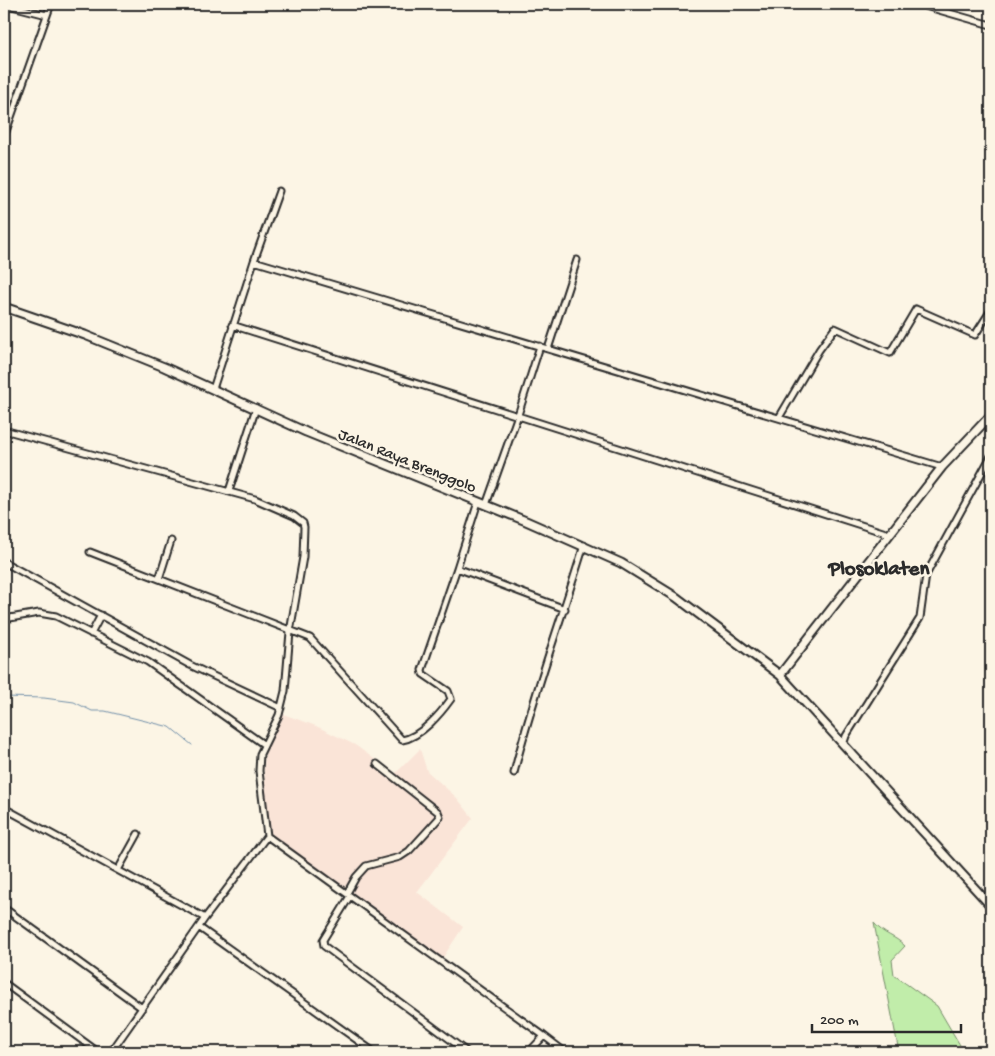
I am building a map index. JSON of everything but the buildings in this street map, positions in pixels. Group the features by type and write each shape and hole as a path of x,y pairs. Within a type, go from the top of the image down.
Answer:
{"main road":[{"name":"Jalan Raya Brenggolo","path":"4,306 85,335 356,452 584,545 621,563 676,597 780,674 991,906"},
{"path":"780,674 942,467 991,415"}],"street":[{"path":"4,4 47,15"},
{"path":"4,137 51,4"},
{"path":"918,4 991,25"},
{"path":"213,389 232,325 279,191"},
{"path":"548,349 577,260"},
{"path":"254,261 780,416 942,467"},
{"path":"780,416 819,350 835,328 890,353 916,309 975,335 991,310"},
{"path":"232,325 889,534"},
{"path":"486,505 540,346"},
{"path":"228,491 256,408"},
{"path":"4,430 255,499 294,516 303,523 303,557 290,632 281,708 263,744 259,763 267,836 205,918 200,928 111,1052"},
{"path":"843,744 846,736 920,618 926,575 991,456"},
{"path":"90,552 290,632 310,638 402,740 407,739 433,720 451,699 448,691 423,674 422,670 478,502"},
{"path":"160,579 172,541"},
{"path":"514,773 530,707 584,545"},
{"path":"4,562 190,665 281,708"},
{"path":"457,568 564,609"},
{"path":"4,619 44,614 56,616 148,662 263,744"},
{"path":"91,634 101,615"},
{"path":"378,764 438,812 440,817 409,851 400,857 366,866 356,877 349,895 323,940 324,946 467,1052"},
{"path":"4,808 205,918"},
{"path":"118,870 138,834"},
{"path":"267,836 565,1052"},
{"path":"4,908 142,1008"},
{"path":"200,928 374,1052"},
{"path":"4,983 98,1052"},
{"path":"529,1052 544,1036"}],"shaded area":[{"path":"283,714 316,726 355,745 395,774 420,749 427,771 457,798 473,818 417,892 463,927 438,965 268,841 264,768 266,745"}],"green space":[{"path":"874,923 882,931 905,946 892,960 894,975 937,1006 964,1052 899,1052"}],"waterway":[{"path":"4,697 44,698 74,702 92,711 105,711 170,727 192,745"}],"district":[{"name":"Plosoklaten","path":"879,567"}]}
